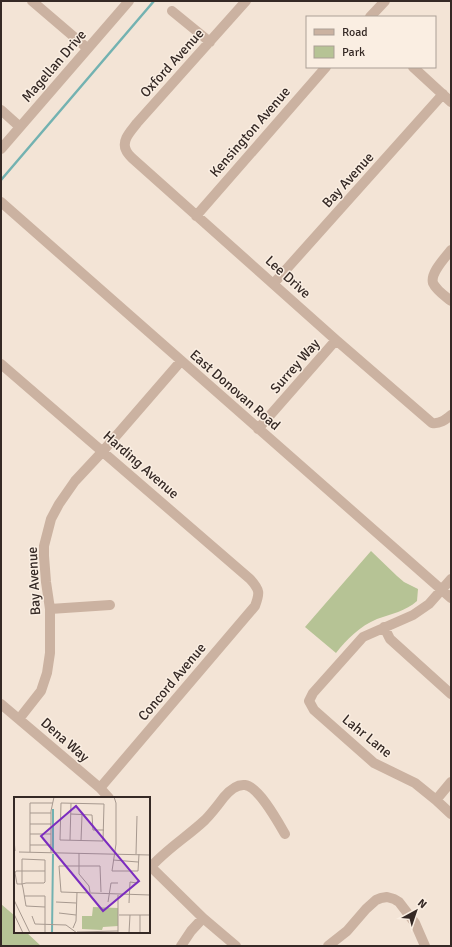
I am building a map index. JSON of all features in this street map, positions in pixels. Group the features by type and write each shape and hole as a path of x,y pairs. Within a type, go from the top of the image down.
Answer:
{"street":[{"path":"32,1 87,48"},
{"name":"Magellan Drive","path":"1,149 129,1"},
{"name":"Oxford Avenue","path":"124,145 126,138 137,123 246,1"},
{"path":"371,16 385,1"},
{"path":"172,10 210,42"},
{"name":"Kensington Avenue","path":"196,216 325,68"},
{"path":"414,68 451,102"},
{"name":"Bay Avenue","path":"274,284 443,94"},
{"path":"1,110 20,127"},
{"name":"Lee Drive","path":"124,145 132,158 196,216 432,423 438,423 451,415"},
{"name":"East Donovan Road","path":"1,202 451,598"},
{"path":"451,250 433,276 433,282 437,289 451,301"},
{"name":"Surrey Way","path":"258,429 336,340"},
{"name":"Bay Avenue","path":"20,719 40,691 47,673 50,653 50,609 46,582 44,546 51,519 59,504 75,481 182,361"},
{"name":"Harding Avenue","path":"1,364 250,579 256,585 259,592"},
{"path":"451,579 429,604 413,615 384,628 390,639 451,694"},
{"name":"Concord Avenue","path":"100,788 255,606 259,592"},
{"path":"50,609 110,605"},
{"name":"Lahr Lane","path":"384,628 363,636 313,693 310,700 314,710 374,763 415,783 451,814"},
{"name":"Dena Way","path":"1,704 100,788 108,797"},
{"path":"436,800 451,782"},
{"path":"150,866 204,821 228,792 244,784 255,790 269,807 285,834"},
{"path":"150,868 203,918 236,946"},
{"path":"328,946 347,931 376,900 387,897 394,898 399,902 415,923 424,946"},
{"path":"181,946 203,918"}],"green space":[{"path":"371,551 404,582 418,589 417,601 403,610 365,625 349,638 336,653 305,627"},
{"path":"1,904 14,915 14,933 27,933 41,946 1,946"}],"waterway":[{"path":"1,180 154,1"}]}
